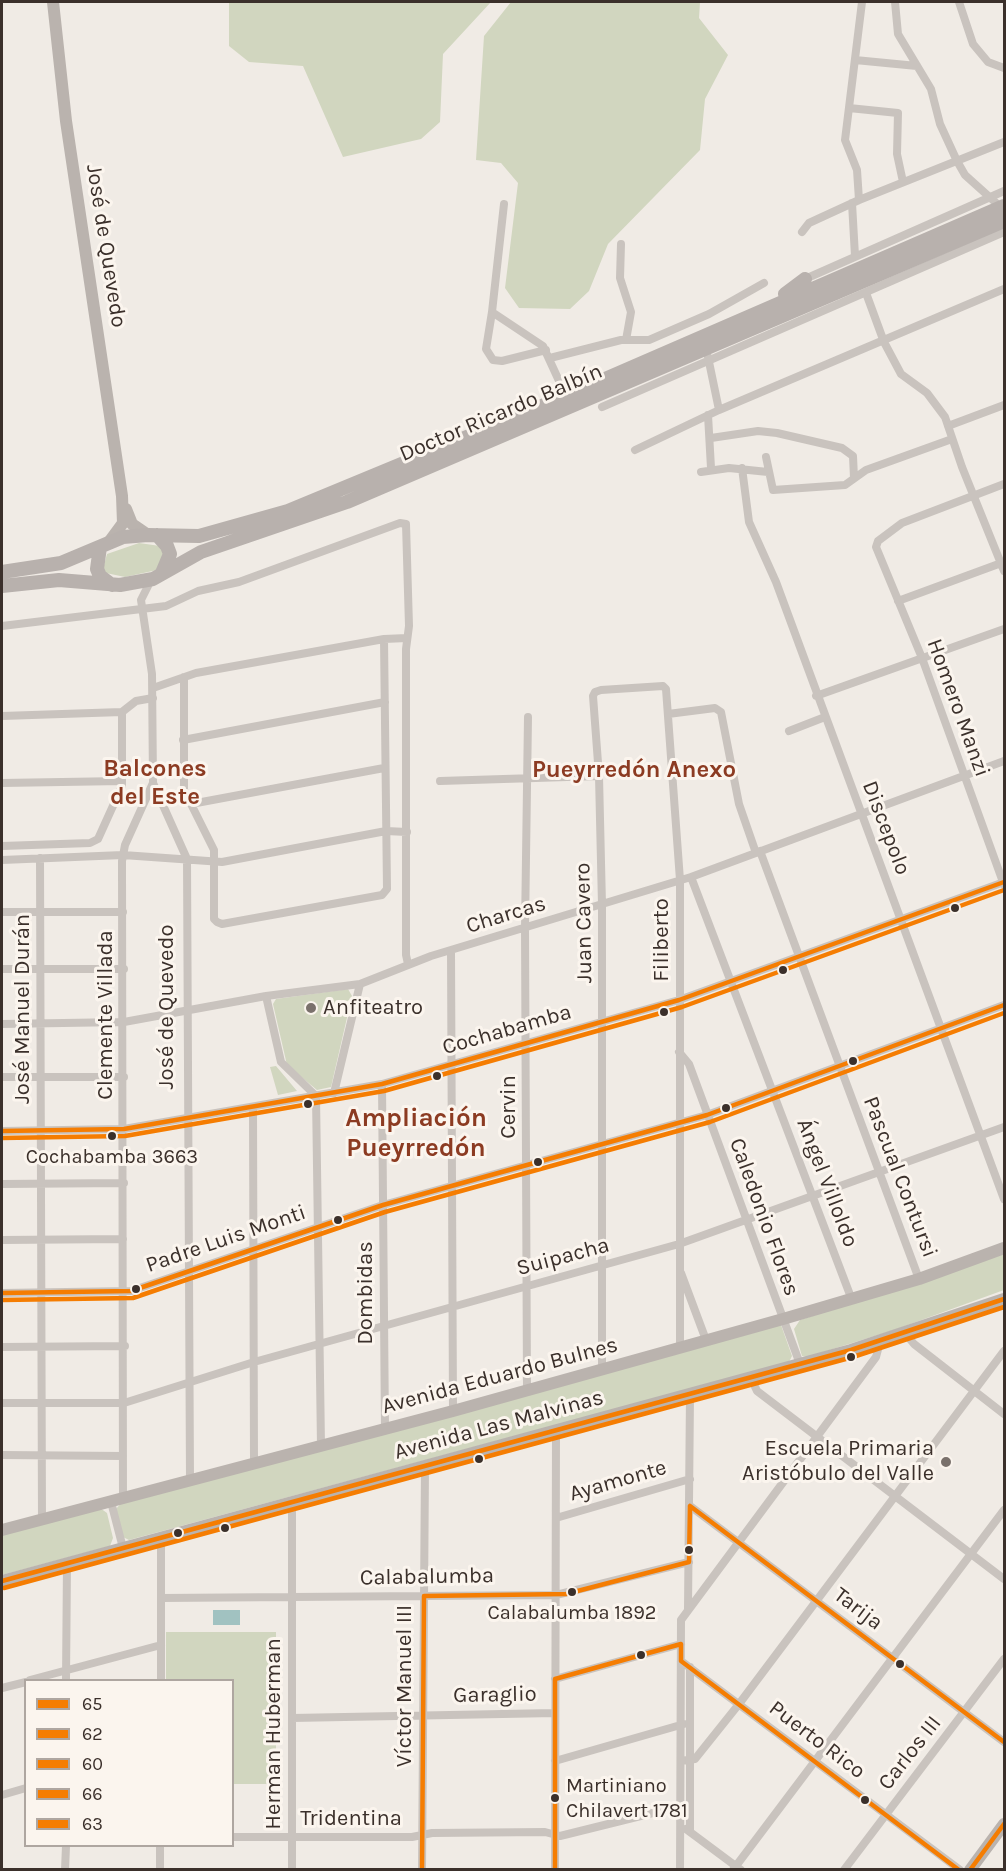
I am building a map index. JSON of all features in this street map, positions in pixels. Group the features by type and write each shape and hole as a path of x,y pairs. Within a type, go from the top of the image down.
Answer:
{"main road":[{"name":"José de Quevedo","path":"53,2 66,121 122,496"},
{"name":"Doctor Ricardo Balbín","path":"2,572 61,563 123,537 207,535 288,511 566,396 765,309 1004,211"},
{"name":"Doctor Ricardo Balbín","path":"2,586 59,580 116,585 157,577 212,548 286,525 347,502 707,355 1004,211"},
{"path":"765,309 805,279"},
{"path":"122,496 130,521 167,546 170,554 169,563 157,577"},
{"path":"116,585 103,579 96,569 104,545 123,523 122,496"},
{"name":"Avenida Eduardo Bulnes","path":"2,1530 453,1411 852,1300 1005,1248"},
{"name":"Avenida Las Malvinas","path":"2,1581 880,1342 1005,1299"},
{"path":"970,1869 1005,1824"}],"street":[{"path":"855,256 857,170 845,140 862,2"},
{"path":"895,2 898,34 931,89 940,124 957,161 965,175 1004,211"},
{"path":"959,2 973,44 988,62 1005,68"},
{"path":"855,60 917,66"},
{"path":"849,108 898,113 897,154 903,182"},
{"path":"802,232 809,223 855,201 1005,142"},
{"path":"805,279 1005,191"},
{"path":"504,204 486,349 493,360 502,361 626,340 649,340 709,314 764,283"},
{"path":"602,407 707,355 866,293 1005,232"},
{"path":"621,244 621,286 631,312 626,340"},
{"path":"635,450 719,410 1005,289"},
{"path":"866,293 884,342 901,374 932,398 945,417 1003,565 898,601"},
{"path":"492,312 548,354 566,396"},
{"path":"707,355 719,410"},
{"path":"948,426 1005,405"},
{"path":"708,415 711,468"},
{"path":"711,438 758,431 777,433 842,448 851,452 854,478"},
{"path":"766,457 773,490 845,485 873,467 952,439"},
{"path":"701,472 711,468 742,468 768,472"},
{"name":"Discepolo","path":"742,468 746,513 776,582 816,696 1005,1199"},
{"path":"974,495 1005,484"},
{"name":"Homero Manzi","path":"974,495 902,523 876,544 922,658 1004,883"},
{"path":"2,626 166,606 198,591 239,582 400,523 406,524 408,529 406,955 408,964"},
{"path":"123,855 153,783 153,688 141,600 143,591 157,577"},
{"path":"116,585 130,590 141,600"},
{"path":"816,696 1005,629"},
{"path":"153,688 184,677 384,639 407,638"},
{"path":"184,677 184,790 213,846 214,919 222,924 348,901 386,893 384,639"},
{"name":"Filiberto","path":"595,692 663,686 666,689 680,880 680,1348"},
{"name":"Juan Cavero","path":"595,692 602,904 602,1370"},
{"path":"2,716 122,712 136,701 153,698"},
{"path":"183,740 385,702"},
{"name":"Pascual Contursi","path":"668,714 716,708 721,712 739,804 919,1278"},
{"path":"2,846 95,842 122,781 122,712"},
{"name":"Cervin","path":"527,1389 525,928 528,717"},
{"path":"789,731 825,717"},
{"name":"Charcas","path":"2,1024 124,1022 266,996 360,984 408,964 691,877 1005,761"},
{"path":"191,804 384,768"},
{"path":"440,781 599,776"},
{"path":"2,783 122,781"},
{"path":"153,783 187,859"},
{"path":"2,860 123,855 214,862 386,831 407,832"},
{"name":"Clemente Villada","path":"123,855 125,1347 123,1456 117,1501 123,1548"},
{"name":"José Manuel Durán","path":"40,858 42,1076 40,1455 42,1520"},
{"name":"José de Quevedo","path":"187,859 190,1481"},
{"name":"Ángel Villoldo","path":"691,877 852,1300"},
{"name":"Cochabamba","path":"2,1131 124,1130 382,1084 679,1000 1004,883"},
{"path":"2,912 123,912"},
{"path":"451,951 453,1411"},
{"path":"2,969 124,969"},
{"path":"334,1093 360,984"},
{"path":"266,996 281,1062 316,1096 321,1446"},
{"name":"Padre Luis Monti","path":"2,1293 123,1292 383,1205 707,1115 1005,1005"},
{"name":"Caledonio Flores","path":"679,1052 689,1064 800,1364"},
{"path":"2,1077 124,1077"},
{"name":"Dombidas","path":"382,1084 385,1429"},
{"path":"253,1108 254,1464"},
{"name":"Suipacha","path":"2,1403 124,1403 254,1362 679,1244 813,1198 1005,1127"},
{"path":"2,1184 124,1182"},
{"path":"2,1240 123,1239"},
{"name":"Filiberto","path":"680,1268 706,1340"},
{"path":"905,1333 914,1344 1005,1414"},
{"path":"690,1831 691,1761 681,1660 681,1620 876,1357 880,1342"},
{"path":"2,1347 125,1347"},
{"path":"681,1761 695,1759 739,1704 1005,1351"},
{"path":"751,1378 757,1391 1005,1579"},
{"path":"688,1610 690,1395"},
{"path":"555,1869 556,1431"},
{"path":"2,1455 123,1456"},
{"name":"Víctor Manuel III","path":"422,1869 425,1467"},
{"name":"Ayamonte","path":"556,1518 690,1479"},
{"name":"Herman Huberman","path":"292,1503 292,1869"},
{"name":"Tarija","path":"690,1506 739,1540 1005,1742"},
{"path":"681,1828 690,1831 737,1868 814,1761 1005,1510"},
{"path":"161,1538 161,1679"},
{"path":"66,1676 67,1563"},
{"name":"Calabalumba","path":"161,1598 556,1595 689,1563"},
{"path":"555,1679 681,1644"},
{"path":"39,1679 66,1676 161,1645"},
{"name":"Carlos III","path":"844,1869 1005,1659"},
{"name":"Puerto Rico","path":"681,1660 960,1869"},
{"path":"681,1869 681,1761 690,1667"},
{"path":"2,1688 24,1682"},
{"name":"Garaglio","path":"292,1718 555,1713"},
{"path":"555,1761 686,1724"},
{"path":"2,1795 24,1789"},
{"name":"Tridentina","path":"234,1837 544,1832 555,1836 565,1836 681,1806"},
{"path":"65,1869 66,1847"},
{"path":"160,1847 160,1869"}],"green space":[{"path":"229,2 491,2 443,54 440,122 421,139 343,157 303,66 249,62 229,46"},
{"path":"511,2 700,2 699,18 728,55 705,99 700,150 608,244 589,291 570,309 519,308 505,288 518,183 501,163 476,160 484,36"},
{"path":"139,543 160,546 164,555 157,570 125,577 106,573 103,569 107,554"},
{"path":"348,989 352,996 331,1087 317,1090 287,1065 273,1004 276,999"},
{"path":"276,1066 297,1091 278,1095 270,1067"},
{"path":"1004,1254 1004,1290 894,1330 807,1357 802,1356 794,1329 800,1320"},
{"path":"781,1325 792,1356 789,1362 129,1540 123,1537 116,1509 123,1501"},
{"path":"100,1508 107,1513 113,1538 110,1546 2,1575 2,1535"},
{"path":"166,1632 276,1632 276,1784 234,1784 234,1679 166,1679"}],"water":[{"path":"213,1610 240,1610 240,1625 213,1625"}],"transit line":[{"name":"65","path":"2,1131 124,1129 382,1084 679,1000 1004,882"},
{"name":"62","path":"2,1138 125,1136 384,1091 682,1007 1004,890"},
{"name":"65","path":"2,1293 131,1291 383,1205 707,1115 1004,1005"},
{"name":"62","path":"2,1300 133,1298 385,1212 710,1122 1004,1013"},
{"name":"60","path":"2,1581 851,1350 1004,1299"},
{"name":"66","path":"4,1588 853,1357 1004,1307"},
{"name":"63","path":"690,1506 1004,1742"},
{"name":"63","path":"422,1870 424,1596 566,1594 689,1562 690,1506"},
{"name":"63","path":"555,1870 555,1679 681,1644 681,1661 959,1870"},
{"name":"63","path":"970,1870 1004,1824"}],"place":[{"name":"Anfiteatro","path":"311,1008"},
{"name":"Cochabamba 3663","path":"112,1136"},
{"name":"Escuela Primaria Aristóbulo del Valle","path":"946,1462"},
{"name":"Calabalumba 1892","path":"572,1592"},
{"name":"Martiniano Chilavert 1781","path":"555,1798"}],"district":[{"name":"Pueyrredón Anexo","path":"634,770"},
{"name":"Balcones del Este","path":"155,783"},
{"name":"Ampliación Pueyrredón","path":"416,1134"}]}
